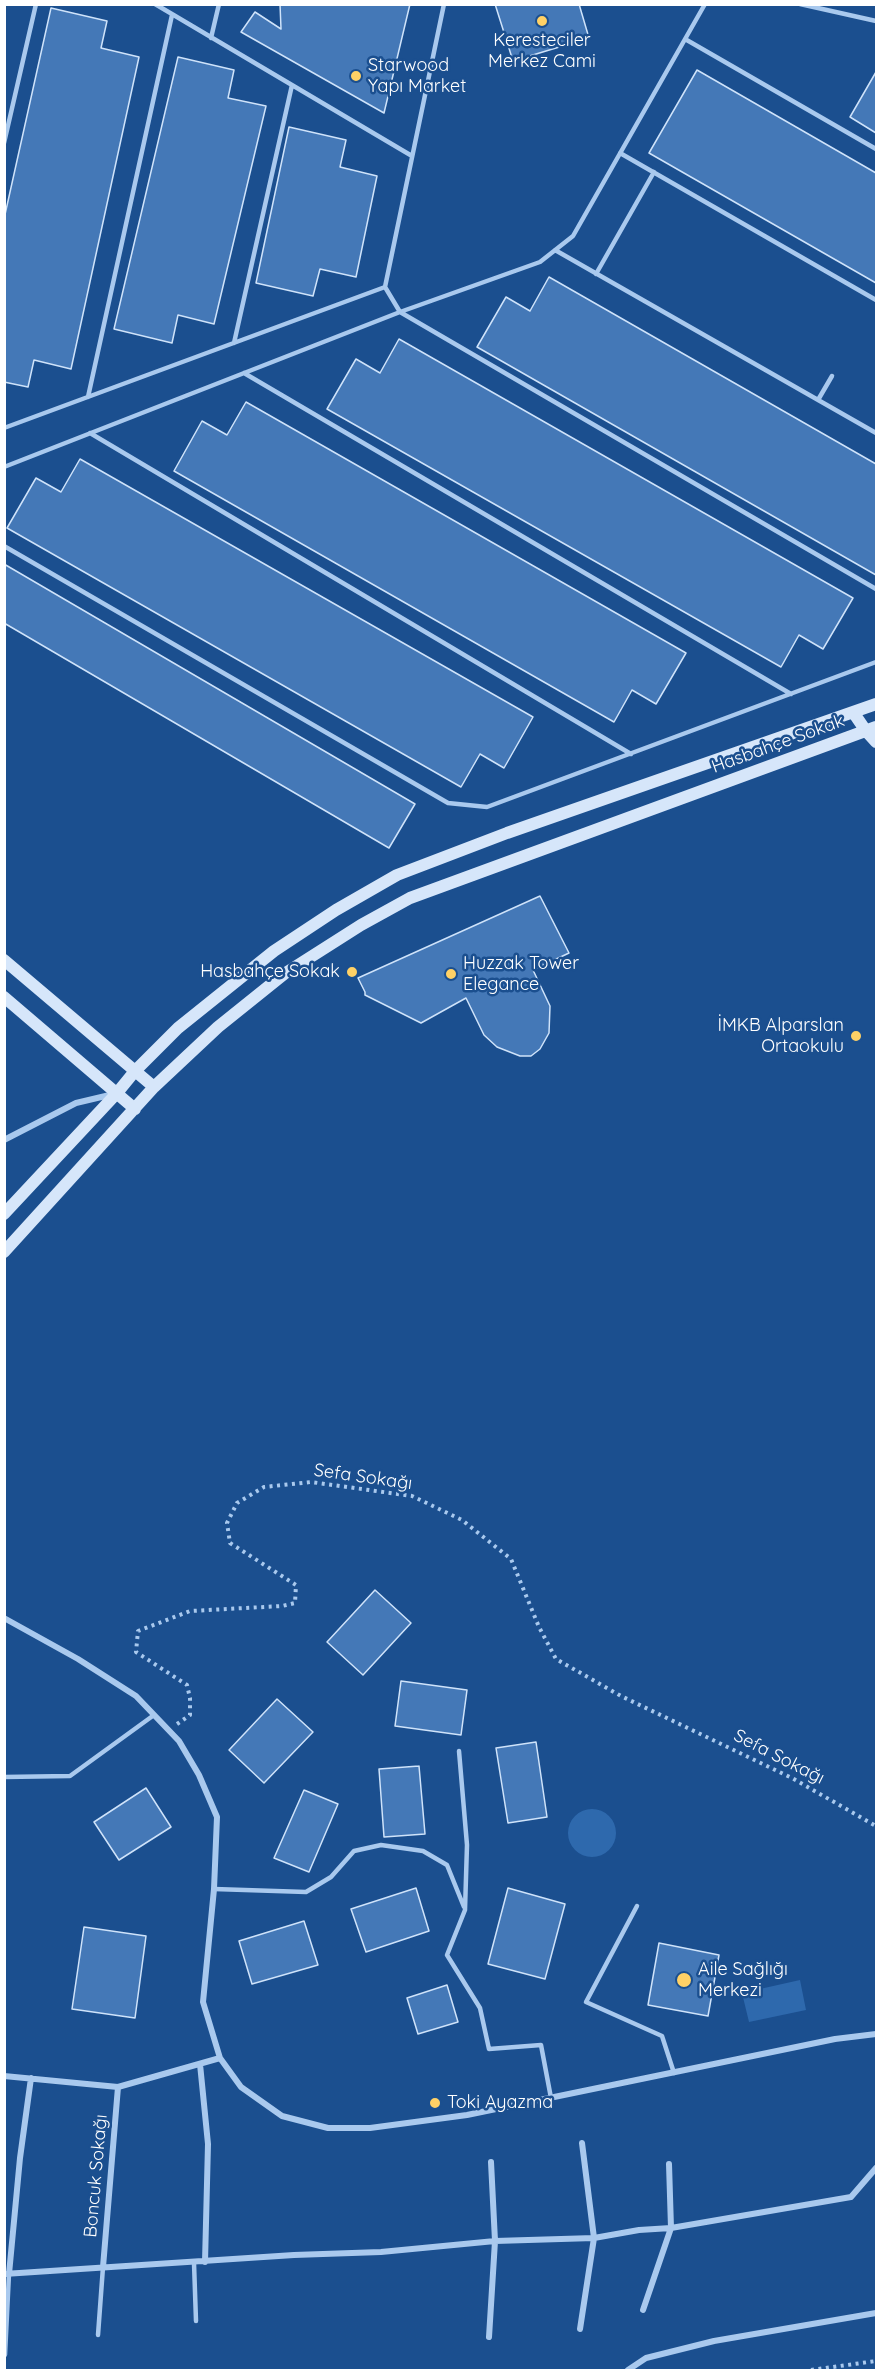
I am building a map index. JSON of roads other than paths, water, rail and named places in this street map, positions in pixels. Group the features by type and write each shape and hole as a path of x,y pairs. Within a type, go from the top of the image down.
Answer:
{"main road":[{"name":"Hasbahçe Sokak","path":"4,1214 135,1071 178,1028 274,951 336,910 397,875 507,833 876,704"},
{"path":"853,712 871,729 876,742"},
{"name":"Hasbahçe Sokak","path":"4,1252 154,1087 218,1027 284,974 361,925 410,898 871,729"},
{"path":"4,960 154,1087"},
{"path":"4,997 135,1108"}],"street":[{"path":"4,1140 76,1103 117,1093"},
{"path":"4,1618 78,1659 136,1696 180,1741 199,1774 217,1817 214,1889 203,2002 220,2058 241,2087 282,2116 328,2128 370,2128 457,2116 835,2039 876,2034"},
{"path":"4,2076 118,2087 220,2058"},
{"path":"200,2064 208,2144 205,2262"},
{"path":"31,2078 7,2274 381,2252 495,2241 594,2238 639,2230 670,2228 851,2197 876,2168"},
{"name":"Boncuk Sokağı","path":"103,2268 118,2087"},
{"path":"580,2329 594,2238 582,2143"},
{"path":"489,2337 495,2241 491,2162"},
{"path":"643,2310 670,2228 669,2164"},
{"path":"628,2370 646,2358 714,2341 876,2313"}],"lane":[{"path":"4,143 36,4"},
{"path":"155,4 412,156"},
{"path":"211,38 219,4"},
{"path":"444,4 385,287 400,312 876,589"},
{"path":"4,466 400,312 540,262 573,236 705,4"},
{"path":"800,4 876,21"},
{"path":"88,397 172,15"},
{"path":"685,39 876,149"},
{"path":"234,343 292,85"},
{"path":"620,153 876,300"},
{"path":"596,274 654,172"},
{"path":"555,250 876,433"},
{"path":"4,428 385,287"},
{"path":"244,373 791,694"},
{"path":"818,400 832,376"},
{"path":"90,433 631,754"},
{"path":"4,546 448,803 487,807 876,662"},
{"path":"4,1777 70,1776 154,1715"},
{"path":"459,1751 467,1845 465,1910 447,1955 480,2008 489,2049 541,2045 551,2098"},
{"path":"214,1889 306,1892 331,1876 354,1851 381,1845 423,1851 447,1864 465,1910"},
{"path":"637,1906 586,2002 662,2036 674,2073"},
{"path":"194,2263 195,2321"},
{"path":"98,2335 103,2268"},
{"path":"5,2355 7,2274"}],"place":[{"name":"Keresteciler Merkez Cami","path":"542,21"},
{"name":"Starwood Yapı Market","path":"356,76"},
{"name":"Hasbahçe Sokak","path":"352,972"},
{"name":"Huzzak Tower Elegance","path":"451,974"},
{"name":"İMKB Alparslan Ortaokulu","path":"856,1036"},
{"name":"Aile Sağlığı Merkezi","path":"684,1980"},
{"name":"Toki Ayazma","path":"435,2103"}]}
